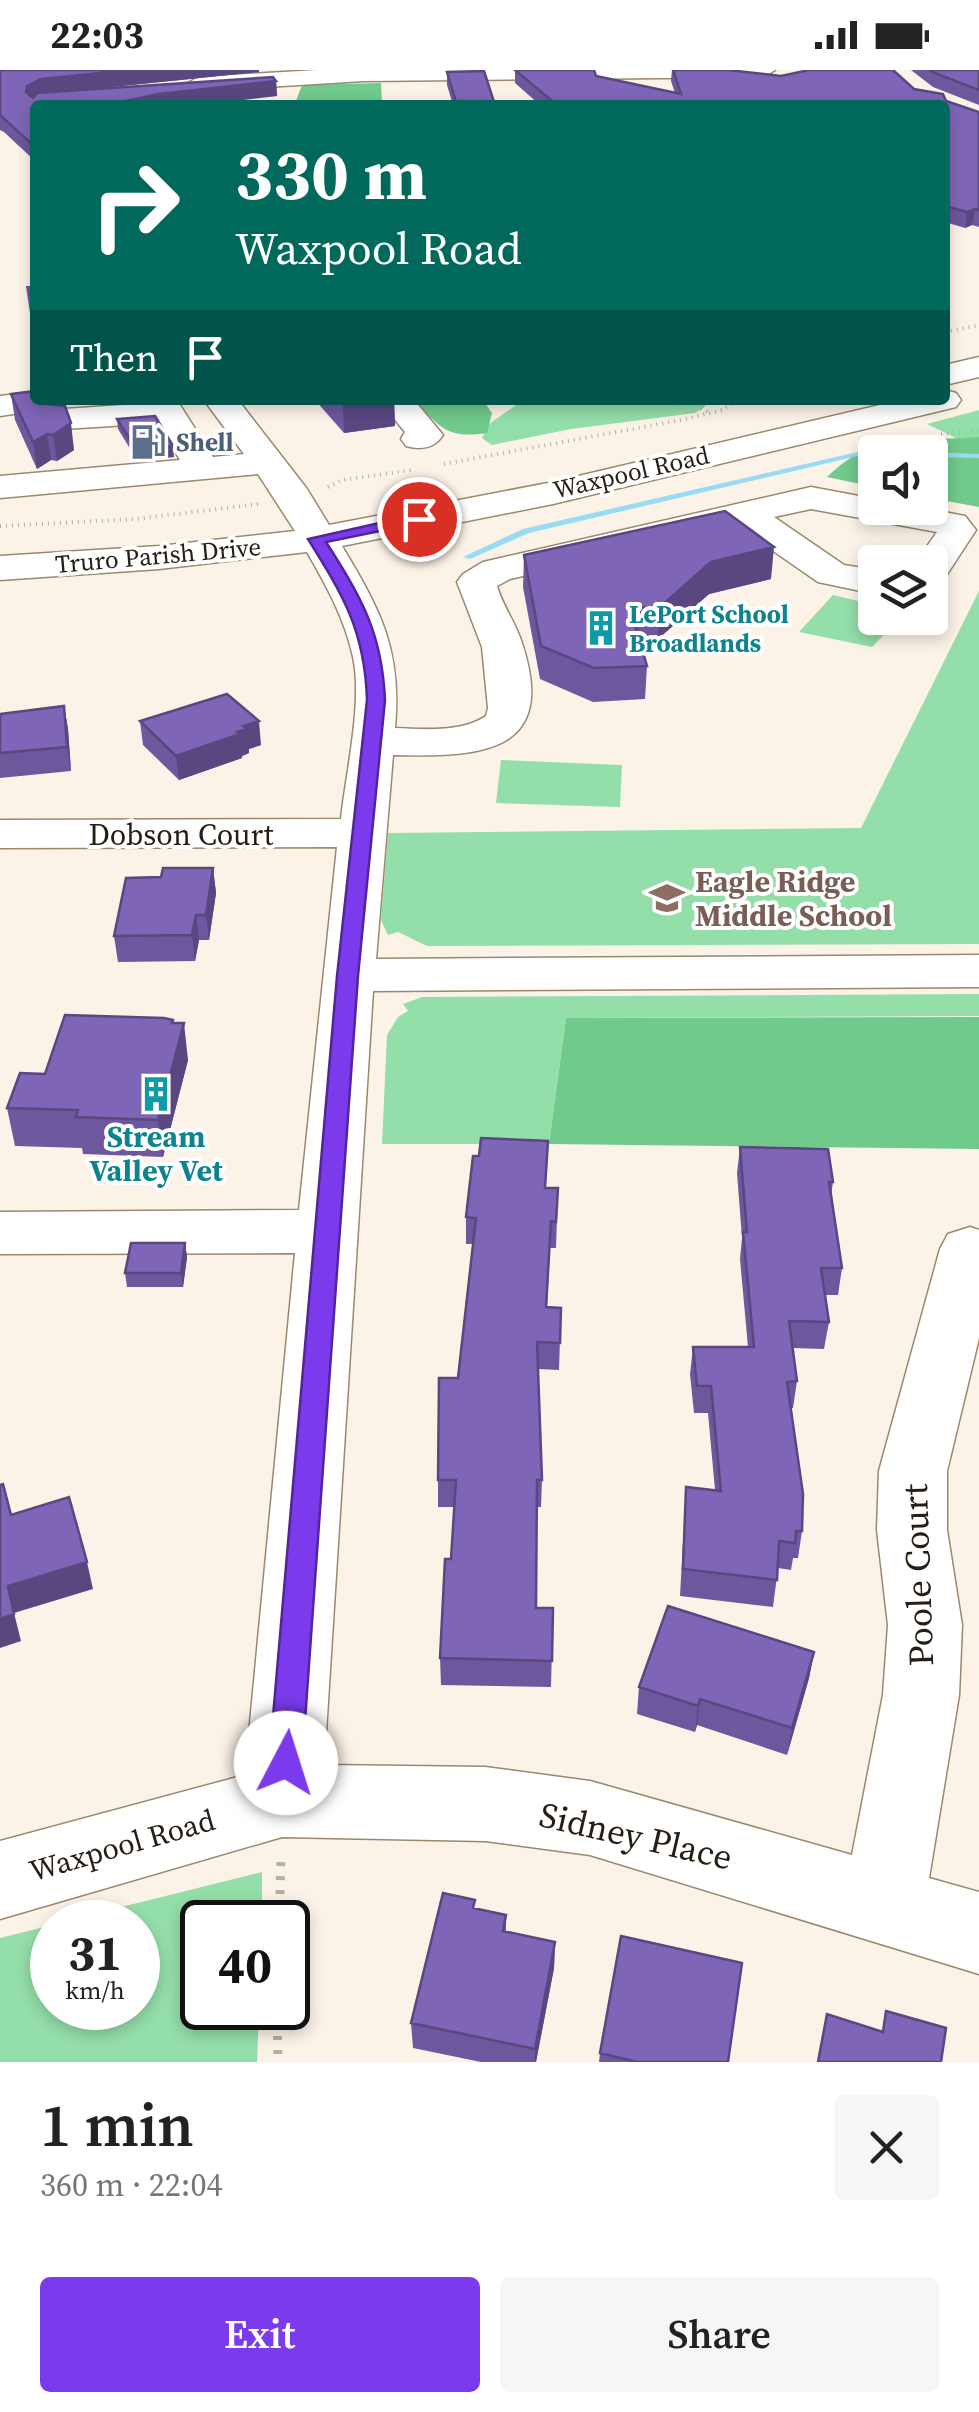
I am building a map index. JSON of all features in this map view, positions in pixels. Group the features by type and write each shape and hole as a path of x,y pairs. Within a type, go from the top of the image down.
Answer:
{"street":[{"path":"167,87 304,76 764,70"},
{"path":"630,71 642,98"},
{"path":"407,74 409,100"},
{"path":"6,420 56,409 107,418 206,405"},
{"path":"225,405 304,516 354,599 375,660 372,741 348,976 282,1801"},
{"path":"400,405 426,436 422,453"},
{"name":"Waxpool Road","path":"304,516 811,405"},
{"name":"Waxpool Road","path":"304,516 530,495 889,405"},
{"path":"168,412 203,469"},
{"path":"107,418 100,426 128,478"},
{"path":"6,488 268,462"},
{"name":"Truro Parish Drive","path":"0,542 304,516"},
{"name":"Truro Parish Drive","path":"0,568 158,558 304,516"},
{"path":"372,741 462,738 488,732 504,723 511,706 503,646 478,591 477,582 485,574 751,518 865,545"},
{"path":"751,518 832,574 858,579"},
{"name":"Dobson Court","path":"0,834 361,833"},
{"path":"348,976 979,971"},
{"path":"0,1233 328,1232"},
{"name":"Poole Court","path":"883,1904 922,1678 925,1625 912,1530 914,1472 970,1249"},
{"name":"Waxpool Road","path":"0,1880 282,1801"},
{"name":"Sidney Place","path":"282,1801 486,1804 590,1818 979,1933"}],"path":[{"path":"950,331 979,325"},
{"path":"694,405 710,413"},
{"path":"444,464 710,413 727,405"},
{"path":"0,526 155,517 304,516 322,490 422,453"},
{"path":"277,2030 278,2062"}],"green space":[{"path":"381,83 382,100 296,100 302,85"},
{"path":"419,405 486,405 492,413 487,433 453,433"},
{"path":"516,405 706,406 695,413 571,429 492,445 482,438 489,424"},
{"path":"979,410 979,449 927,424"},
{"path":"979,437 979,507 948,501 948,438"},
{"path":"858,454 858,483 827,477"},
{"path":"979,591 979,944 427,946 398,932 388,935 381,920 388,833 861,828"},
{"path":"833,595 858,601 858,635 884,635 872,647 799,632"},
{"path":"501,760 622,765 620,807 496,803"},
{"path":"979,994 979,1016 566,1018 549,1144 382,1144 387,1035 398,1017 408,1011 403,1004 422,997"},
{"path":"979,1017 979,1149 549,1144 566,1018"},
{"path":"262,1872 262,1900 180,1900 180,2030 258,2030 257,2062 0,2062 0,1938 30,1930 30,2030 160,2030 160,1900 149,1900"}],"building":[{"path":"0,70 129,70 41,79 27,86 26,92 33,98 37,93 273,77 276,81 131,100 30,100 30,142 0,115"},
{"path":"515,70 594,70 596,76 681,94 673,70 728,70 781,76 809,70 893,70 914,89 943,94 946,100 551,100"},
{"path":"930,70 979,70 979,90 935,73"},
{"path":"484,71 493,100 455,100 447,72"},
{"path":"950,102 979,112 979,210 967,212 950,207"},
{"path":"30,392 30,405 65,406 71,423 33,442 11,394"},
{"path":"155,416 173,446 136,449 117,419"},
{"name":"LePort School Broadlands","path":"725,511 774,547 711,562 660,607 630,608 647,666 594,668 541,646 524,555"},
{"path":"227,694 259,721 243,726 247,729 237,732 240,734 176,756 140,721"},
{"path":"64,706 67,747 0,753 0,714"},
{"path":"163,868 213,868 206,915 196,915 192,935 114,936 126,878 161,877"},
{"path":"65,1015 164,1018 184,1023 158,1120 76,1117 78,1110 7,1108 20,1073 45,1074"},
{"path":"481,1138 548,1141 545,1188 558,1188 556,1222 551,1221 546,1307 561,1308 560,1343 537,1342 542,1480 537,1480 536,1608 553,1608 552,1661 440,1658 445,1559 451,1559 456,1480 438,1480 439,1378 458,1378 476,1218 466,1217 473,1156 479,1156"},
{"path":"740,1147 828,1149 842,1268 821,1268 829,1322 789,1321 797,1381 787,1382 803,1494 802,1531 796,1531 795,1543 779,1541 777,1580 683,1569 686,1487 721,1491 711,1386 697,1386 693,1347 754,1347"},
{"path":"131,1243 185,1243 181,1273 125,1273"},
{"path":"3,1484 11,1515 69,1497 87,1562 8,1586 14,1614 0,1619 0,1485"},
{"path":"668,1606 814,1652 792,1728 700,1699 698,1706 639,1687"},
{"path":"443,1893 475,1900 473,1908 506,1915 503,1931 555,1942 535,2049 411,2023"},
{"path":"621,1936 742,1963 728,2062 637,2062 600,2053"},
{"path":"886,2011 946,2028 941,2062 818,2062 827,2014 883,2032"}],"waterway":[{"path":"467,557 526,531 866,452 979,456"}],"place":[{"name":"Shell","path":"148,442"},
{"name":"LePort School Broadlands","path":"601,628"},
{"name":"Eagle Ridge Middle School","path":"667,898"},
{"name":"Stream Valley Vet","path":"156,1094"}],"route":[{"path":"286,1763 358,856 376,700 375,660 366,627 354,599 316,539 419,519"}]}
